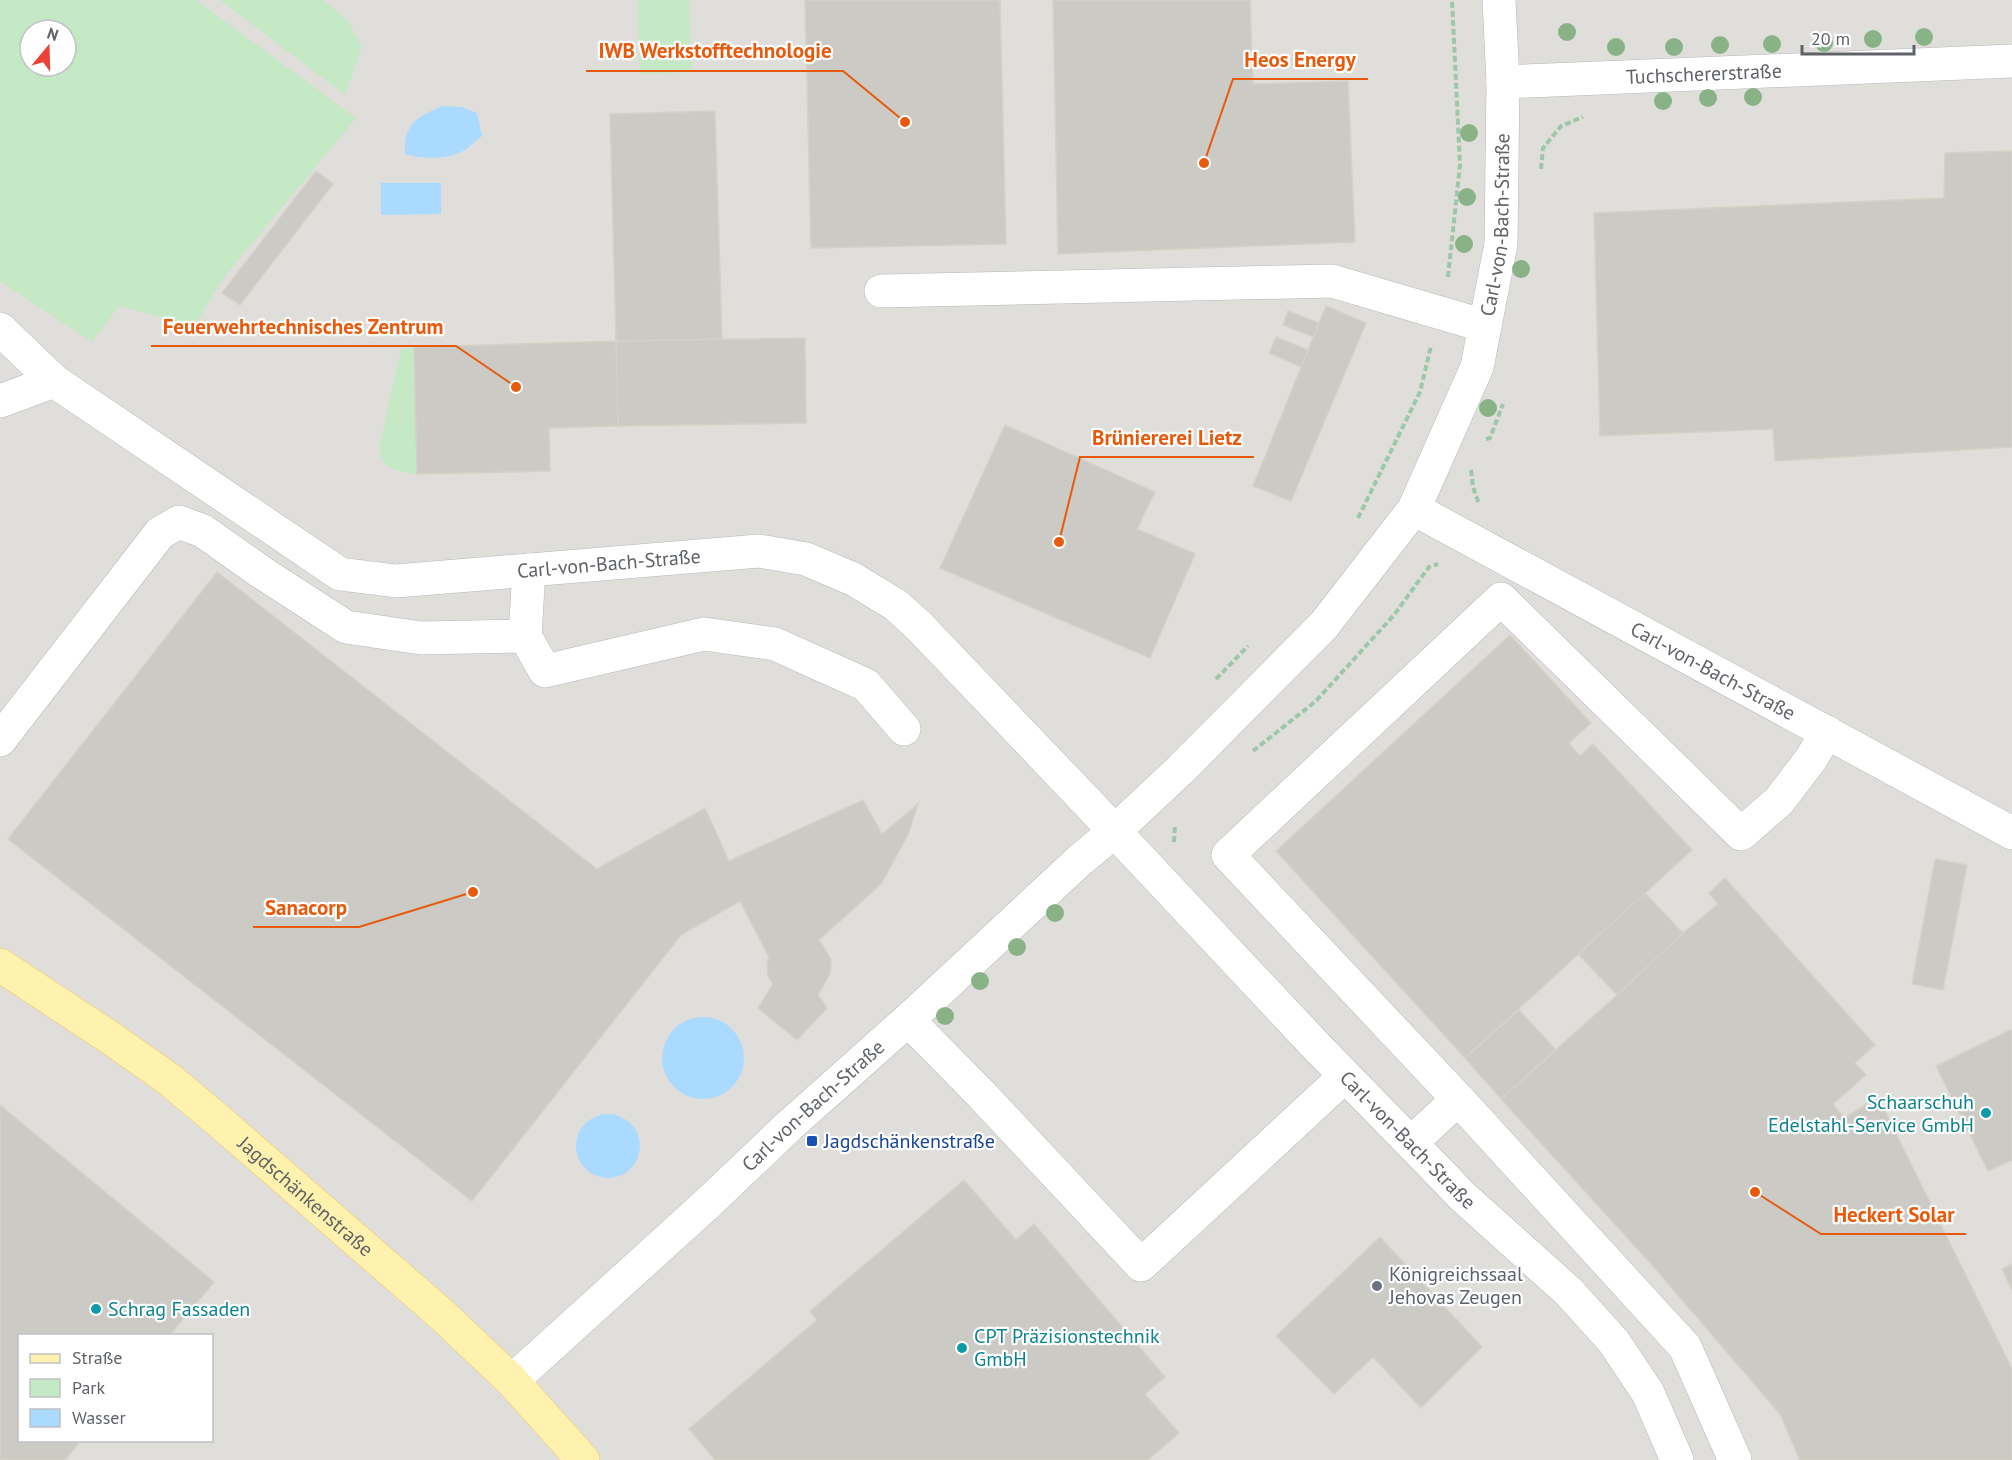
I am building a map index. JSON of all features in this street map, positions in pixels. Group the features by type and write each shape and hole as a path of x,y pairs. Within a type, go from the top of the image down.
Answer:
{"main road":[{"name":"Jagdschänkenstraße","path":"0,965 170,1080 440,1313 512,1381 583,1460"}],"street":[{"name":"Carl-von-Bach-Straße","path":"512,1381 1180,770 1324,625 1414,509 1477,367 1501,244 1503,82 1499,0"},
{"name":"Tuchschererstraße","path":"1503,82 2012,61"},
{"path":"881,291 1332,281 1485,326"},
{"name":"Carl-von-Bach-Straße","path":"0,329 54,381 340,574 396,581 759,551 806,559 853,579 897,605 1115,831 1345,1076 1462,1196 1569,1292 1614,1341 1648,1393 1677,1460"},
{"path":"0,401 54,381"},
{"name":"Carl-von-Bach-Straße","path":"1414,509 2012,832"},
{"path":"0,740 160,533 179,522 203,531 346,627 421,638 525,636"},
{"path":"529,570 525,636 545,671 704,634 775,644 866,685 904,729"},
{"path":"1735,1460 1685,1347 1458,1099 1228,855 1501,599 1741,834 1779,801 1811,759 1827,732"},
{"path":"908,1020 981,1094 1141,1265 1345,1076"},
{"path":"1411,1143 1458,1099"}],"path":[{"path":"1357,520 1420,392 1448,277 1460,165 1452,0"},
{"path":"1209,685 1251,644"}],"shaded area":[{"path":"0,0 2012,0 2012,1460 0,1460"}],"green space":[{"path":"0,0 196,0 356,118 221,281 195,326 119,306 92,342 0,281"},
{"path":"220,0 323,0 348,21 362,47 345,95"},
{"path":"637,0 689,0 692,72 640,74"},
{"path":"414,347 417,474 391,468 383,460 380,445 401,350"}],"water":[{"path":"442,106 462,107 477,113 482,136 463,151 449,156 426,158 405,154 406,135 413,123"},
{"path":"381,183 441,183 441,214 381,215"},
{"path":"703,1017 719,1020 732,1029 741,1042 744,1058 741,1074 732,1087 719,1096 703,1099 687,1096 674,1087 665,1074 662,1058 665,1042 674,1029 687,1020"},
{"path":"602,1114 614,1114 631,1123 638,1134 640,1146 638,1158 631,1169 614,1178 602,1178 590,1173 581,1164 576,1152 576,1140 581,1128 590,1119"}],"building":[{"path":"805,0 1000,0 1006,244 811,248"},
{"path":"1053,0 1250,0 1253,84 1348,81 1355,242 1058,254"},
{"path":"715,111 722,339 616,341 610,114"},
{"path":"2012,151 2012,447 1775,461 1773,429 1600,436 1594,213 1944,198 1945,153"},
{"path":"316,171 333,184 240,305 222,293"},
{"path":"1326,306 1366,323 1291,501 1253,486"},
{"path":"1288,311 1319,323 1314,337 1283,325"},
{"path":"1276,337 1308,350 1301,367 1269,353"},
{"path":"805,338 806,423 618,426 616,341"},
{"path":"616,341 618,426 549,428 550,471 417,474 414,347"},
{"path":"1005,425 1155,492 1137,529 1195,554 1150,658 940,568"},
{"path":"217,572 597,869 705,808 729,861 863,800 882,834 918,804 908,835 881,884 819,940 831,959 830,974 818,995 827,1008 797,1040 758,1008 773,984 768,976 769,957 740,901 681,935 472,1201 8,839"},
{"path":"1510,635 1591,723 1569,743 1580,756 1593,744 1692,850 1465,1058 1276,851"},
{"path":"1935,859 1967,865 1943,990 1912,984"},
{"path":"1725,878 1875,1045 1855,1063 1866,1075 1833,1104 1844,1118 1878,1097 2012,1369 2012,1460 1800,1460 1780,1414 1653,1266 1501,1099 1683,933 1718,904 1709,893"},
{"path":"1645,893 1683,933 1617,995 1578,954"},
{"path":"1519,1010 1556,1050 1501,1099 1465,1058"},
{"name":"Schaarschuh Edelstahl-Service GmbH","path":"2012,1029 2012,1160 1988,1171 1936,1066"},
{"name":"Schrag Fassaden","path":"0,1105 214,1282 171,1334 18,1334 18,1442 79,1442 65,1460 0,1460"},
{"name":"CPT Präzisionstechnik GmbH","path":"964,1180 1016,1240 1034,1224 1165,1377 1145,1394 1179,1433 1148,1460 715,1460 689,1429 817,1320 810,1311"},
{"name":"Königreichssaal Jehovas Zeugen","path":"1380,1237 1482,1347 1421,1408 1373,1357 1334,1394 1276,1336"},
{"path":"2012,1264 2012,1290 2002,1269"}],"place":[{"name":"IWB Werkstofftechnologie","path":"905,122"},
{"name":"Heos Energy","path":"1204,163"},
{"name":"Feuerwehrtechnisches Zentrum","path":"516,387"},
{"name":"Brüniererei Lietz","path":"1059,542"},
{"name":"Sanacorp","path":"473,892"},
{"name":"Schaarschuh Edelstahl-Service GmbH","path":"1986,1113"},
{"name":"Jagdschänkenstraße","path":"812,1141"},
{"name":"Heckert Solar","path":"1755,1192"},
{"name":"Königreichssaal Jehovas Zeugen","path":"1377,1286"},
{"name":"Schrag Fassaden","path":"96,1309"},
{"name":"CPT Präzisionstechnik GmbH","path":"962,1348"}]}
